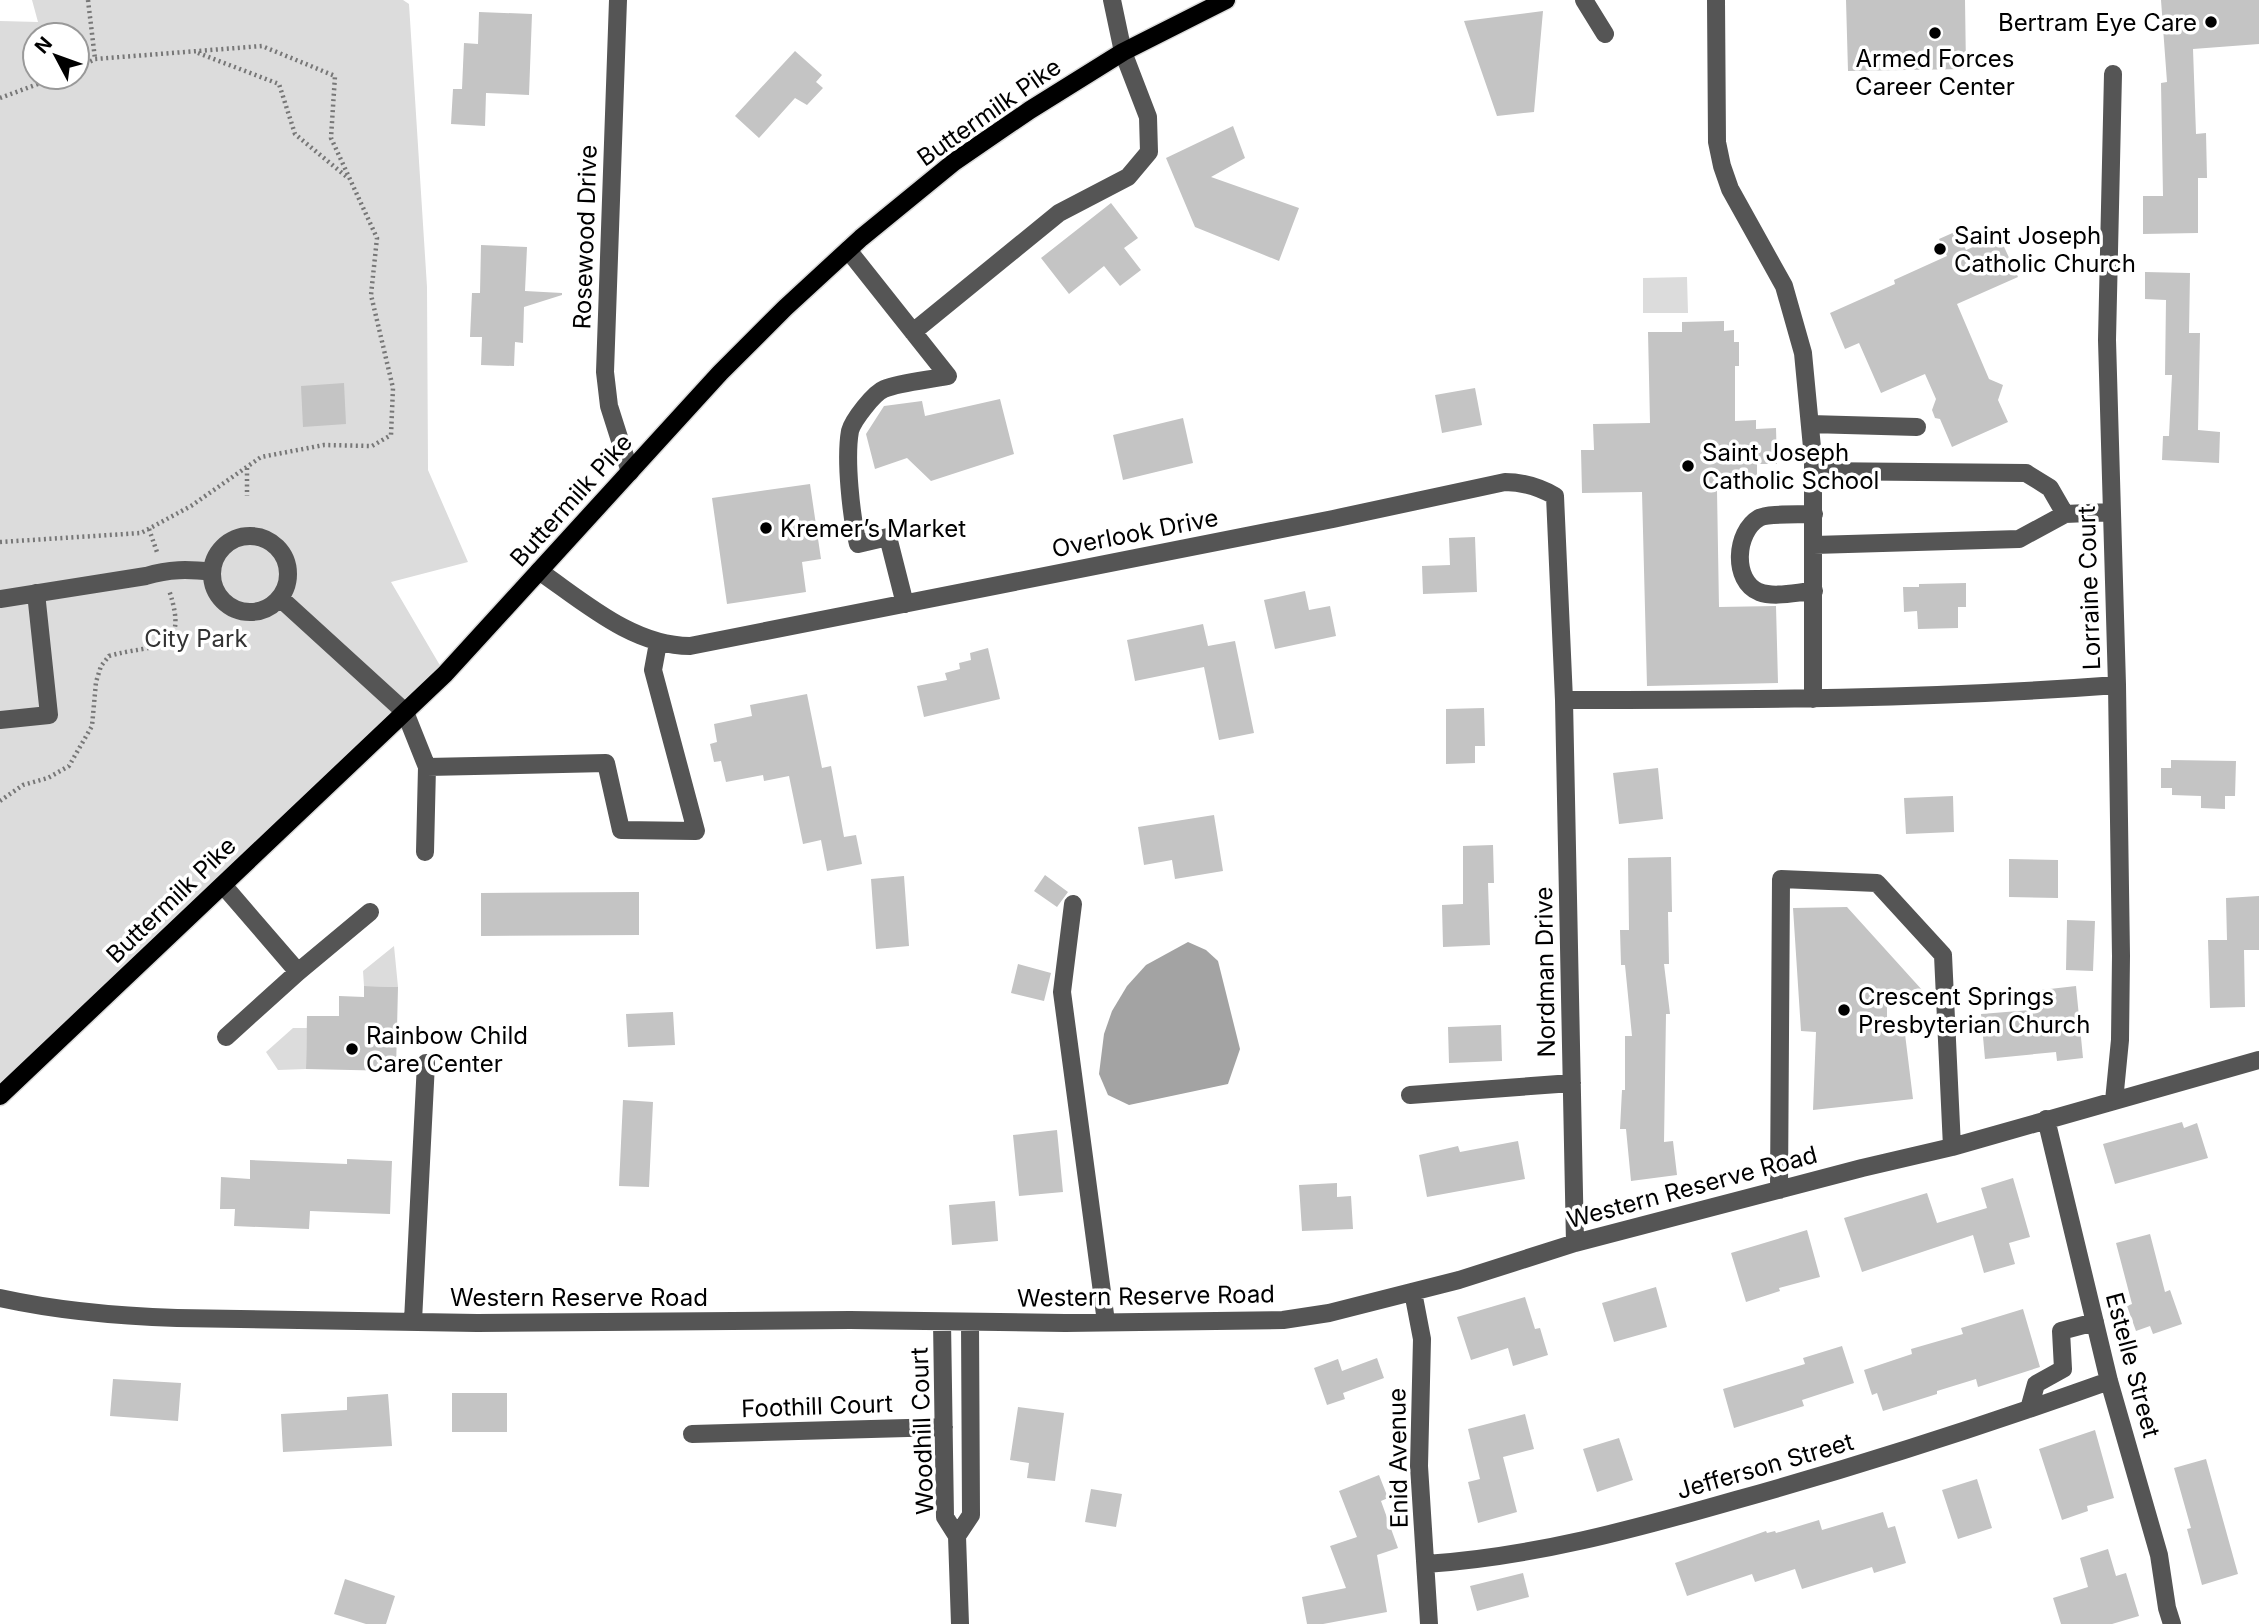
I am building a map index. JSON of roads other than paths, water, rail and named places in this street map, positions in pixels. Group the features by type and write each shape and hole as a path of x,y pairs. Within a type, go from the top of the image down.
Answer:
{"main road":[{"name":"Buttermilk Pike","path":"0,1096 445,674 720,373 785,307 848,250 954,162 1030,110 1123,52 1226,0"}],"street":[{"name":"Rosewood Drive","path":"618,0 605,372 609,406 629,472"},
{"path":"913,332 1059,213 1128,177 1149,152 1147,117 1123,52 1112,0"},
{"path":"1584,0 1605,34"},
{"path":"1716,0 1717,142 1722,166 1730,189 1784,286 1803,354 1813,471 1813,699"},
{"name":"Lorraine Court","path":"2113,74 2107,340 2117,685 2121,956 2120,1040 2114,1101"},
{"path":"848,250 948,376 882,390 863,409 851,428 848,451 854,529 858,544 888,537 905,604"},
{"path":"1810,424 1917,427"},
{"path":"1813,471 2025,473 2050,488 2065,514"},
{"name":"Overlook Drive","path":"539,571 616,624 658,643 690,646 1333,519 1504,482 1518,482 1555,496 1564,700"},
{"path":"1814,545 2019,539 2065,514 2111,512"},
{"path":"1814,514 1761,517 1745,531 1738,554 1747,583 1758,592 1780,594 1814,591"},
{"path":"249,536 269,540 279,549 286,560 289,573 287,586 280,598 260,611 236,610 226,604 213,584 212,572 214,560 220,550 231,541 249,536"},
{"path":"0,599 163,571 186,569 212,572"},
{"path":"0,720 49,715 36,593"},
{"path":"280,598 405,712 427,767 425,852"},
{"path":"427,767 606,763 621,830 696,831 653,670 658,643"},
{"path":"1564,700 1813,699 1992,694 2117,685"},
{"name":"Nordman Drive","path":"1564,700 1575,1243"},
{"path":"1779,1189 1781,879 1877,883 1943,955 1952,1147"},
{"path":"223,885 298,972"},
{"path":"1073,904 1062,992 1106,1322"},
{"path":"226,1037 370,912"},
{"name":"Western Reserve Road","path":"0,1298 57,1310 132,1317 413,1321 1283,1320 1329,1313 1459,1280 1575,1243 1952,1147 2259,1060"},
{"path":"413,1321 426,1063"},
{"path":"1410,1096 1572,1083"},
{"name":"Estelle Street","path":"2046,1119 2109,1381 2159,1555 2172,1624"},
{"name":"Enid Avenue","path":"1413,1292 1422,1339 1419,1466 1429,1624"},
{"path":"2029,1409 2036,1384 2063,1369 2061,1331 2095,1321"},
{"name":"Woodhill Court","path":"942,1322 944,1517 957,1536 960,1624"},
{"name":"Woodhill Court","path":"957,1536 971,1515 970,1322"},
{"name":"Jefferson Street","path":"1426,1564 1513,1555 1686,1514 1832,1474 2109,1381"},
{"name":"Foothill Court","path":"692,1434 944,1427"}],"place":[{"name":"Bertram Eye Care","path":"2211,22"},
{"name":"Armed Forces Career Center","path":"1935,33"},
{"name":"Saint Joseph Catholic Church","path":"1940,249"},
{"name":"Saint Joseph Catholic School","path":"1688,466"},
{"name":"Kremer’s Market","path":"766,528"},
{"name":"Crescent Springs Presbyterian Church","path":"1844,1010"},
{"name":"Rainbow Child Care Center","path":"352,1049"}],"park label":[{"name":"City Park","path":"196,638"}]}
